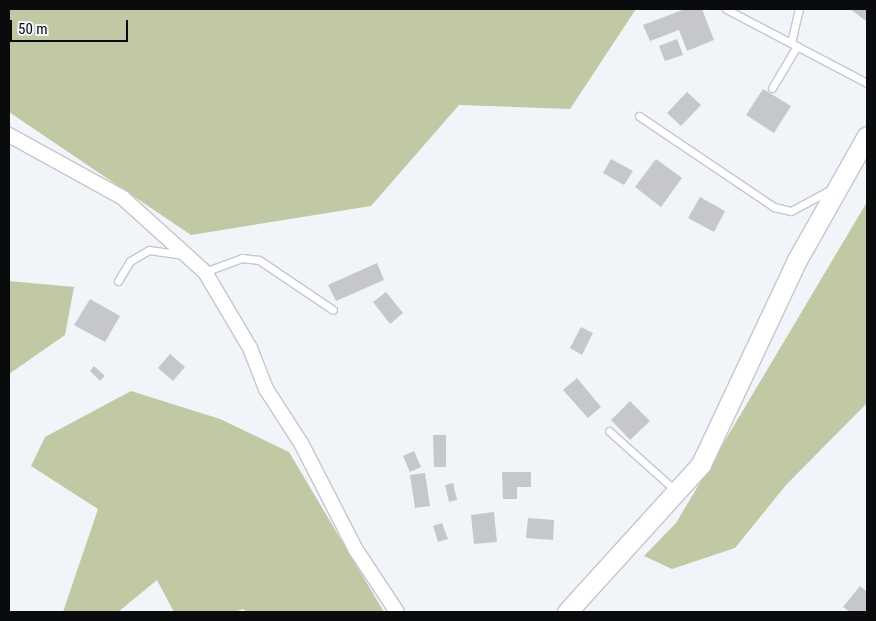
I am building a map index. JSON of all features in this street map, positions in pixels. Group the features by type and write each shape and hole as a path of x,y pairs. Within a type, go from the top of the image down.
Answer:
{"street":[{"path":"9,135 123,198 205,272 250,348 266,389 301,443 356,550 397,612"},
{"path":"567,612 678,493 701,464 797,260 867,136"}],"lane":[{"path":"726,9 867,83"},
{"path":"772,88 794,45 799,9"},
{"path":"639,116 774,207 791,211 840,185"},
{"path":"118,280 130,261 150,250 175,251 205,272 242,258 259,260 333,310"},
{"path":"609,431 678,493"}],"green space":[{"path":"9,9 636,9 570,109 459,105 371,206 191,235 9,112"},
{"path":"867,202 867,403 786,485 735,548 672,569 644,556 676,523"},
{"path":"9,281 74,287 65,335 9,374"},
{"path":"131,391 220,419 289,452 384,612 247,612 243,609 234,612 174,612 157,580 118,612 63,612 98,509 31,466 45,437"}],"building":[{"path":"685,9 702,9 714,40 687,51 679,30 650,41 643,25"},
{"path":"850,9 867,9 866,21"},
{"path":"677,39 683,55 665,61 659,46"},
{"path":"763,89 791,106 774,133 746,115"},
{"path":"687,92 701,105 681,126 667,113"},
{"path":"611,159 633,171 624,185 603,173"},
{"path":"656,159 682,178 661,207 635,187"},
{"path":"700,197 725,211 714,232 688,218"},
{"path":"377,263 384,280 336,301 328,285"},
{"path":"386,292 403,313 390,324 373,302"},
{"path":"90,299 120,316 105,342 74,325"},
{"path":"581,327 593,333 582,355 570,348"},
{"path":"170,354 185,367 173,381 158,368"},
{"path":"94,366 105,376 100,381 90,371"},
{"path":"577,378 601,407 588,418 563,390"},
{"path":"630,401 650,421 630,440 611,420"},
{"path":"433,435 446,435 446,467 434,467"},
{"path":"414,451 421,467 410,472 403,456"},
{"path":"502,472 531,472 531,487 517,487 517,499 503,499"},
{"path":"425,473 430,506 415,508 410,475"},
{"path":"453,483 457,500 449,502 445,485"},
{"path":"494,512 497,542 474,544 471,515"},
{"path":"528,518 554,520 553,540 526,538"},
{"path":"442,523 448,539 438,542 433,526"},
{"path":"860,586 867,592 867,612 850,612 843,607"}]}
